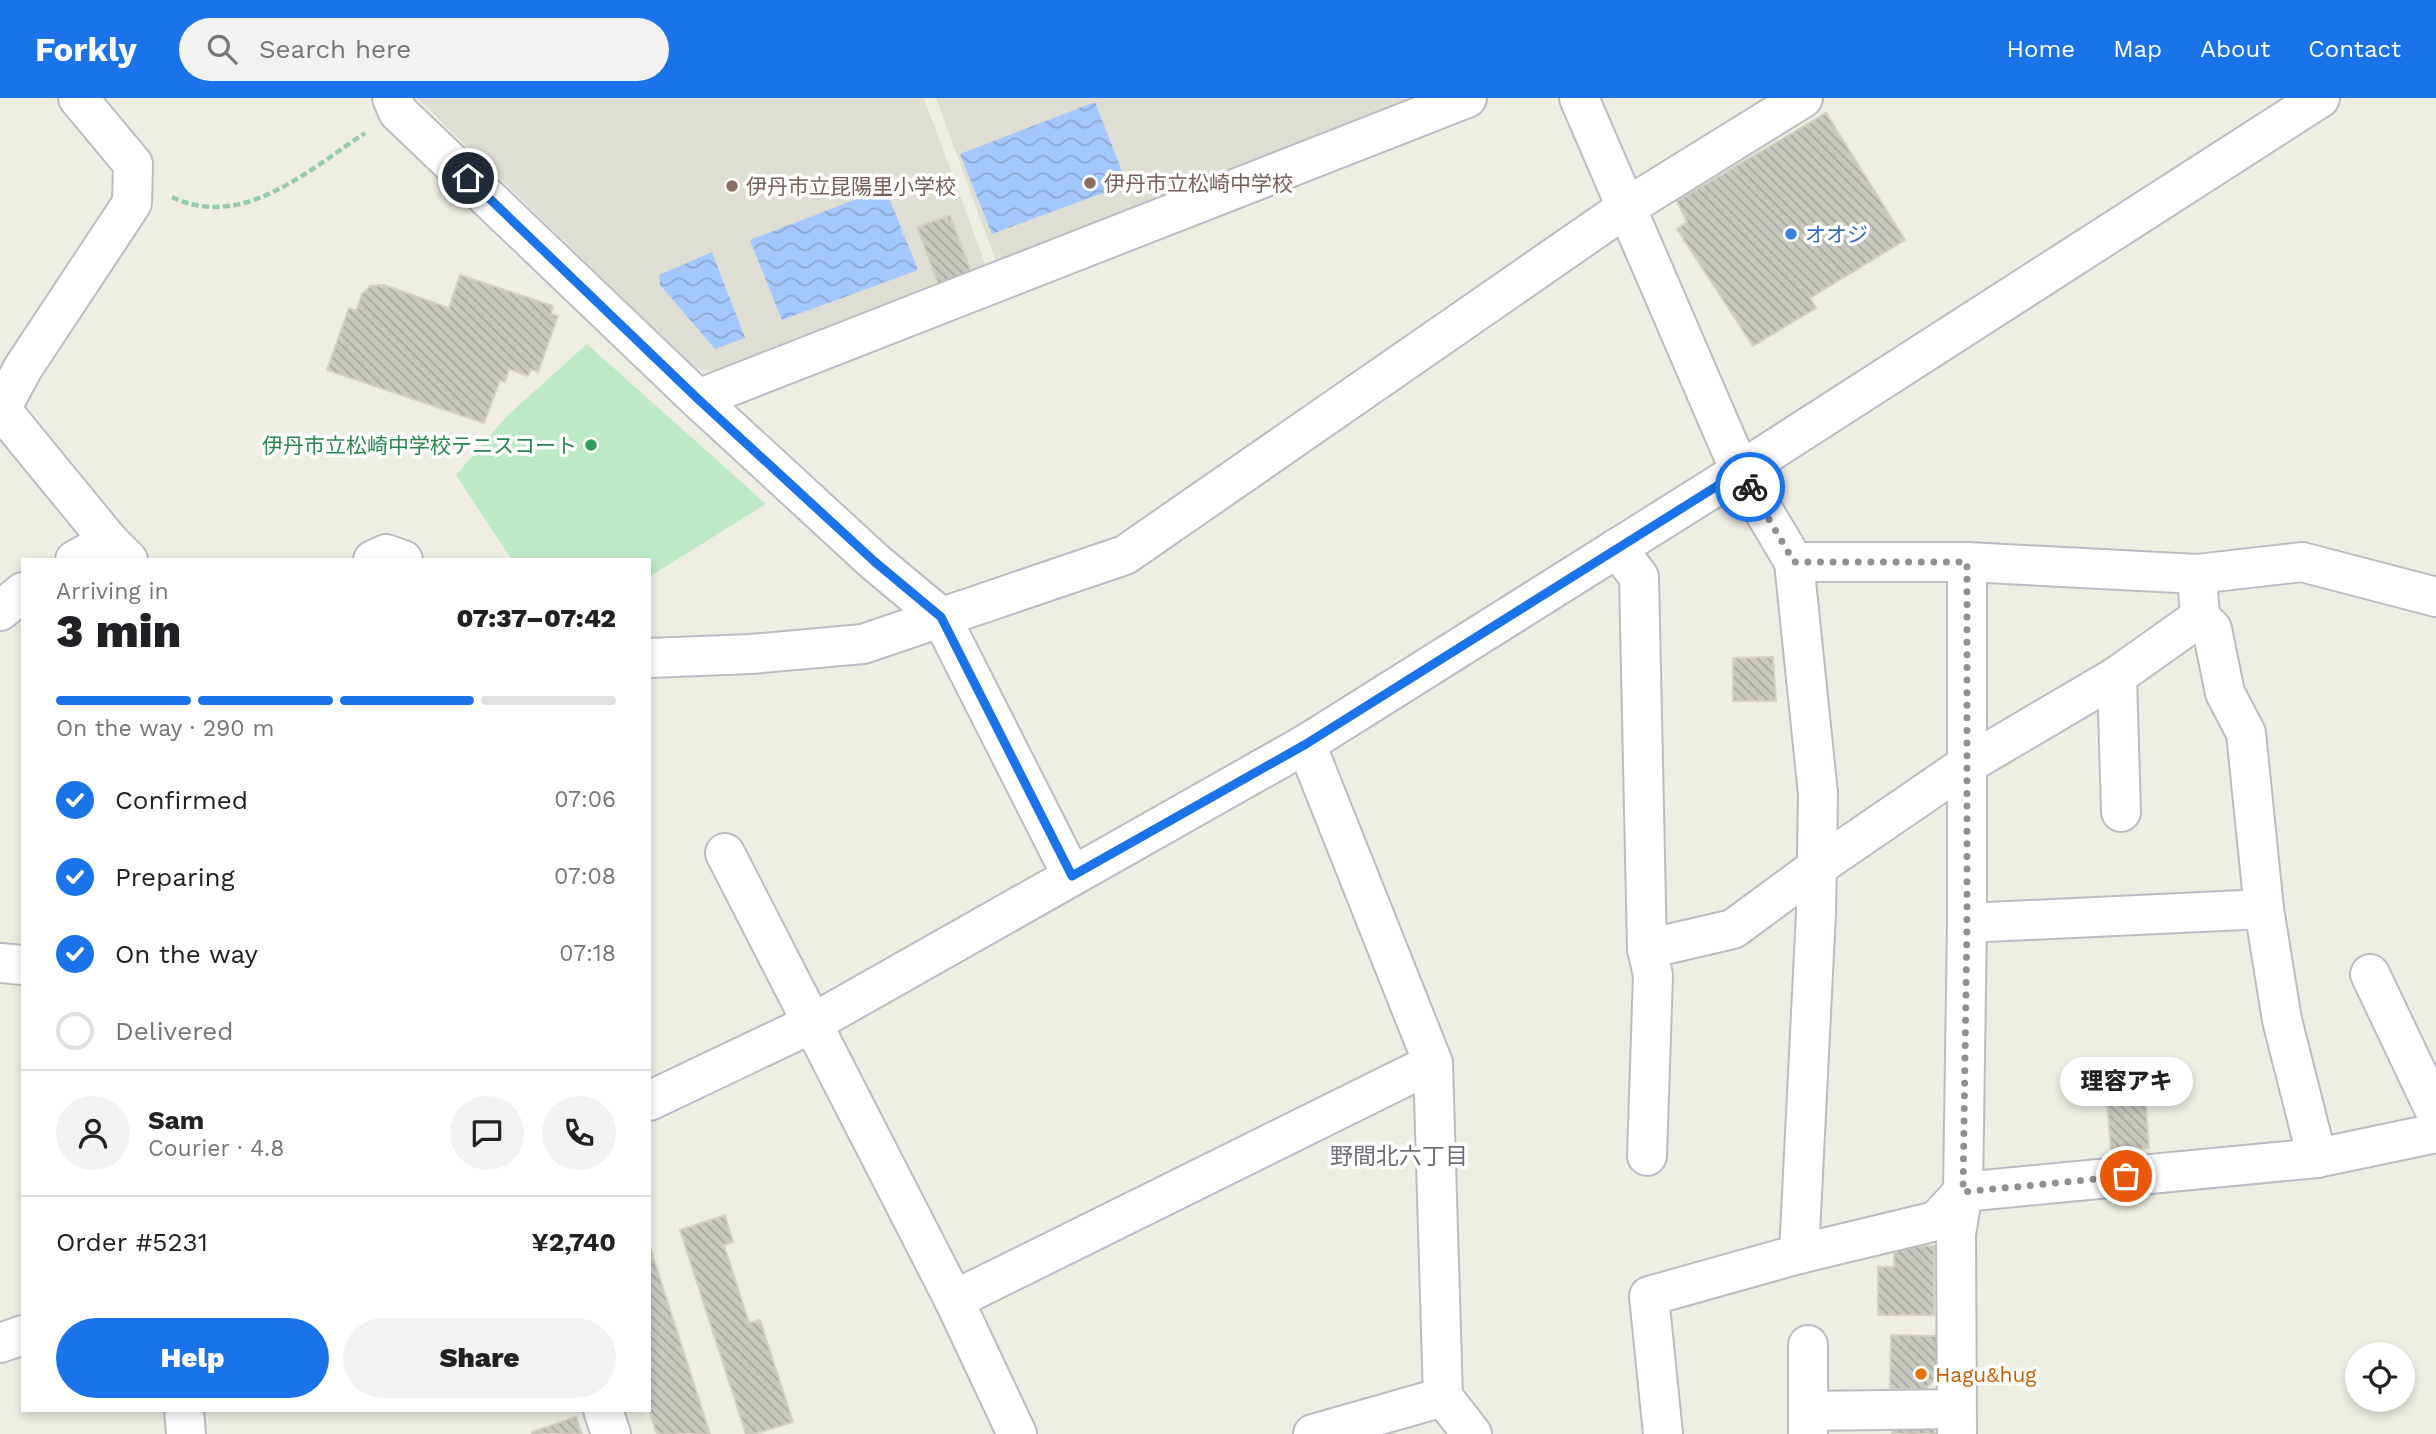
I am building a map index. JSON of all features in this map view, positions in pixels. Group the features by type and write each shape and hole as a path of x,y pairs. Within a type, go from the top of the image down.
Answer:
{"street":[{"path":"78,98 133,164 132,203 23,368 0,408 119,550 84,558"},
{"path":"698,399 1467,98"},
{"path":"1579,98 1741,471 1794,562 1818,794 1799,1254"},
{"path":"651,657 751,654 863,645 1125,555 1627,207 1803,98"},
{"path":"651,1100 811,1024 1306,744 1741,471 2318,99"},
{"path":"395,105 698,399 875,562 941,617 1072,876"},
{"path":"1617,548 1639,577 1647,949 1653,975 1647,1156"},
{"path":"377,558 386,554 397,558"},
{"path":"1794,562 1967,562 2197,574 2302,562 2436,597"},
{"path":"1808,1345 1809,1423 1957,1422 1956,1234 1963,1192 1967,923 1967,562"},
{"path":"2197,574 2200,617 2212,629 2225,693 2246,733 2264,909 2282,1020 2317,1158"},
{"path":"0,611 21,594"},
{"path":"1647,949 1733,929 1817,867 1966,765 2116,676 2200,617"},
{"path":"2116,676 2121,812"},
{"path":"1306,744 1433,1063 1443,1397 1472,1434"},
{"path":"725,853 954,1300 1017,1434"},
{"path":"1967,923 2264,909"},
{"path":"0,963 21,965"},
{"path":"2370,974 2436,1113"},
{"path":"954,1300 1433,1063"},
{"path":"1663,1434 1649,1296 1799,1254 1936,1221 1963,1192 2317,1158 2436,1133"},
{"path":"0,1343 21,1336"},
{"path":"1313,1434 1443,1397"},
{"path":"184,1412 186,1434"},
{"path":"604,1412 611,1434"}],"path":[{"path":"134,180 179,201 209,209 244,205 285,186 395,105"}],"shaded area":[{"name":"伊丹市立昆陽里小学校","path":"417,98 924,98 989,274 727,376 694,367"},
{"name":"伊丹市立松崎中学校","path":"936,98 1429,98 998,267"}],"green space":[{"name":"伊丹市立松崎中学校テニスコート","path":"587,344 766,504 651,576 651,558 511,558 456,475 508,415"}],"water":[{"path":"1095,102 1127,184 992,234 960,154"},
{"path":"885,188 918,270 782,320 750,240"},
{"path":"712,252 745,338 715,349 660,285 659,275"}],"building":[{"name":"オオジ","path":"1826,113 1905,240 1810,298 1816,308 1753,346 1677,229 1687,222 1677,201"},
{"path":"950,215 973,277 940,289 917,227"},
{"path":"460,275 553,306 551,314 558,316 538,372 531,369 528,376 509,369 505,382 500,380 484,423 327,370 349,308 356,311 362,294 370,286 384,285 449,308"},
{"path":"1773,657 1776,701 1733,701 1733,658"},
{"path":"2144,1082 2149,1148 2111,1151 2106,1084"},
{"path":"725,1215 733,1242 724,1245 749,1323 760,1320 793,1422 754,1434 746,1434 680,1230"},
{"path":"1894,1246 1934,1246 1934,1315 1878,1315 1878,1267 1894,1267"},
{"path":"651,1250 710,1434 657,1434 650,1412"},
{"path":"1891,1335 1937,1336 1937,1377 1925,1389 1890,1389"},
{"path":"576,1417 582,1434 532,1434 532,1432"},
{"path":"1930,1426 1936,1434 1892,1434 1891,1427"}],"way so far":[{"path":"1750,487 1794,562 1967,562 1967,923 1963,1192 2126,1176"}],"place":[{"name":"伊丹市立松崎中学校","path":"1090,183"},
{"name":"伊丹市立昆陽里小学校","path":"732,186"},
{"name":"オオジ","path":"1791,234"},
{"name":"伊丹市立松崎中学校テニスコート","path":"591,445"},
{"name":"理容アキ","path":"2126,1176"},
{"name":"Hagu&hug","path":"1921,1374"}],"district":[{"name":"野間北六丁目","path":"1399,1156"}],"route":[{"path":"468,178 698,399 875,562 941,617 1072,876 1306,744 1741,471 1750,487"}]}
